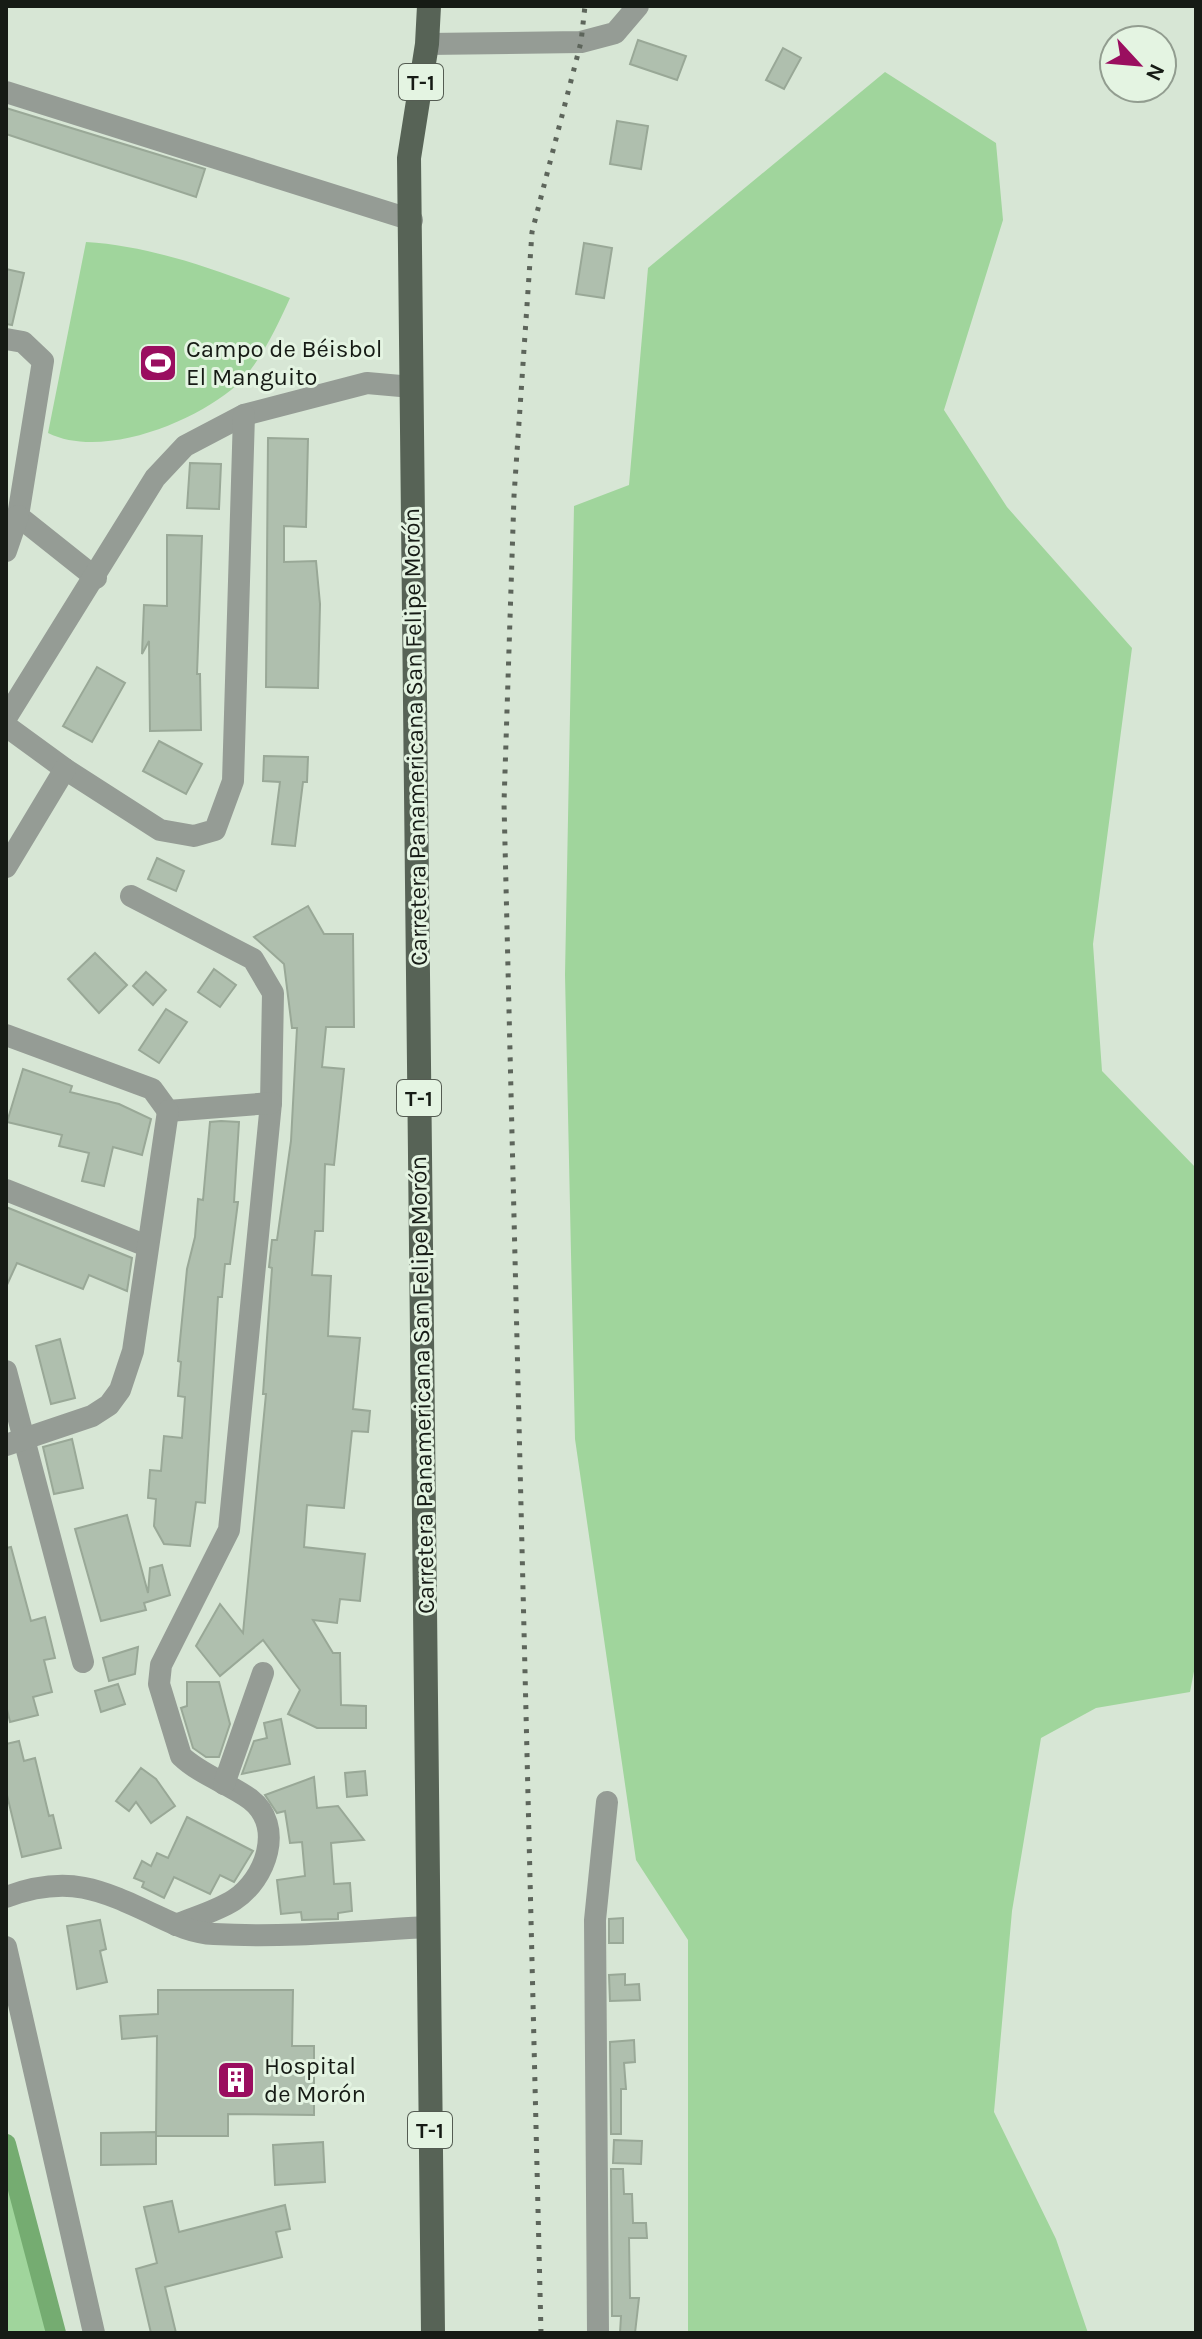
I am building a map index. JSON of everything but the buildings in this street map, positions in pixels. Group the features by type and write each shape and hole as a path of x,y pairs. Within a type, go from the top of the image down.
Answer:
{"main road":[{"name":"Carretera Panamericana San Felipe Morón","path":"429,6 427,44 409,158 433,2333"}],"street":[{"path":"427,44 581,42 615,33 638,6"},
{"path":"6,92 412,220"},
{"path":"6,339 23,342 43,361 18,516 6,551"},
{"path":"6,718 96,578 155,478 185,446 244,415 367,383 412,387"},
{"path":"6,726 65,769 160,830 194,836 215,830 224,814 233,781 244,415"},
{"path":"18,516 96,578"},
{"path":"6,867 65,769"},
{"path":"131,896 253,959 273,993 271,1103 229,1530 165,1652 159,1684 181,1756 252,1800 268,1823 268,1851 250,1885 234,1900 176,1925"},
{"path":"6,1035 152,1089 168,1111 133,1351 120,1390 109,1405 92,1416 14,1443"},
{"path":"168,1111 271,1103"},
{"path":"6,1190 147,1246"},
{"path":"6,1371 14,1443 83,1662"},
{"path":"224,1784 263,1673"},
{"path":"598,2333 595,1920 607,1802"},
{"path":"6,1897 29,1888 66,1883 103,1891 176,1925 214,1934 315,1934 427,1927"},
{"path":"6,1947 94,2333"}],"green space":[{"path":"885,72 996,143 1003,220 944,410 1007,507 1132,648 1093,944 1102,1071 1196,1168 1196,1661 1190,1692 1096,1708 1041,1738 1012,1911 994,2112 1056,2239 1088,2333 688,2333 688,1940 636,1860 575,1439 565,975 574,506 629,485 648,268"},
{"name":"Campo de Béisbol El Manguito","path":"86,242 164,255 290,298 258,360 231,390 213,403 144,434 93,442 69,440 48,433"},
{"path":"6,2181 50,2333 6,2333"}],"waterway":[{"path":"6,2144 56,2333"}],"railway":[{"path":"541,2333 504,803 514,496 532,232 581,42 585,6"}],"place":[{"name":"Campo de Béisbol El Manguito","path":"158,363"},
{"name":"Hospital de Morón","path":"236,2080"}]}
